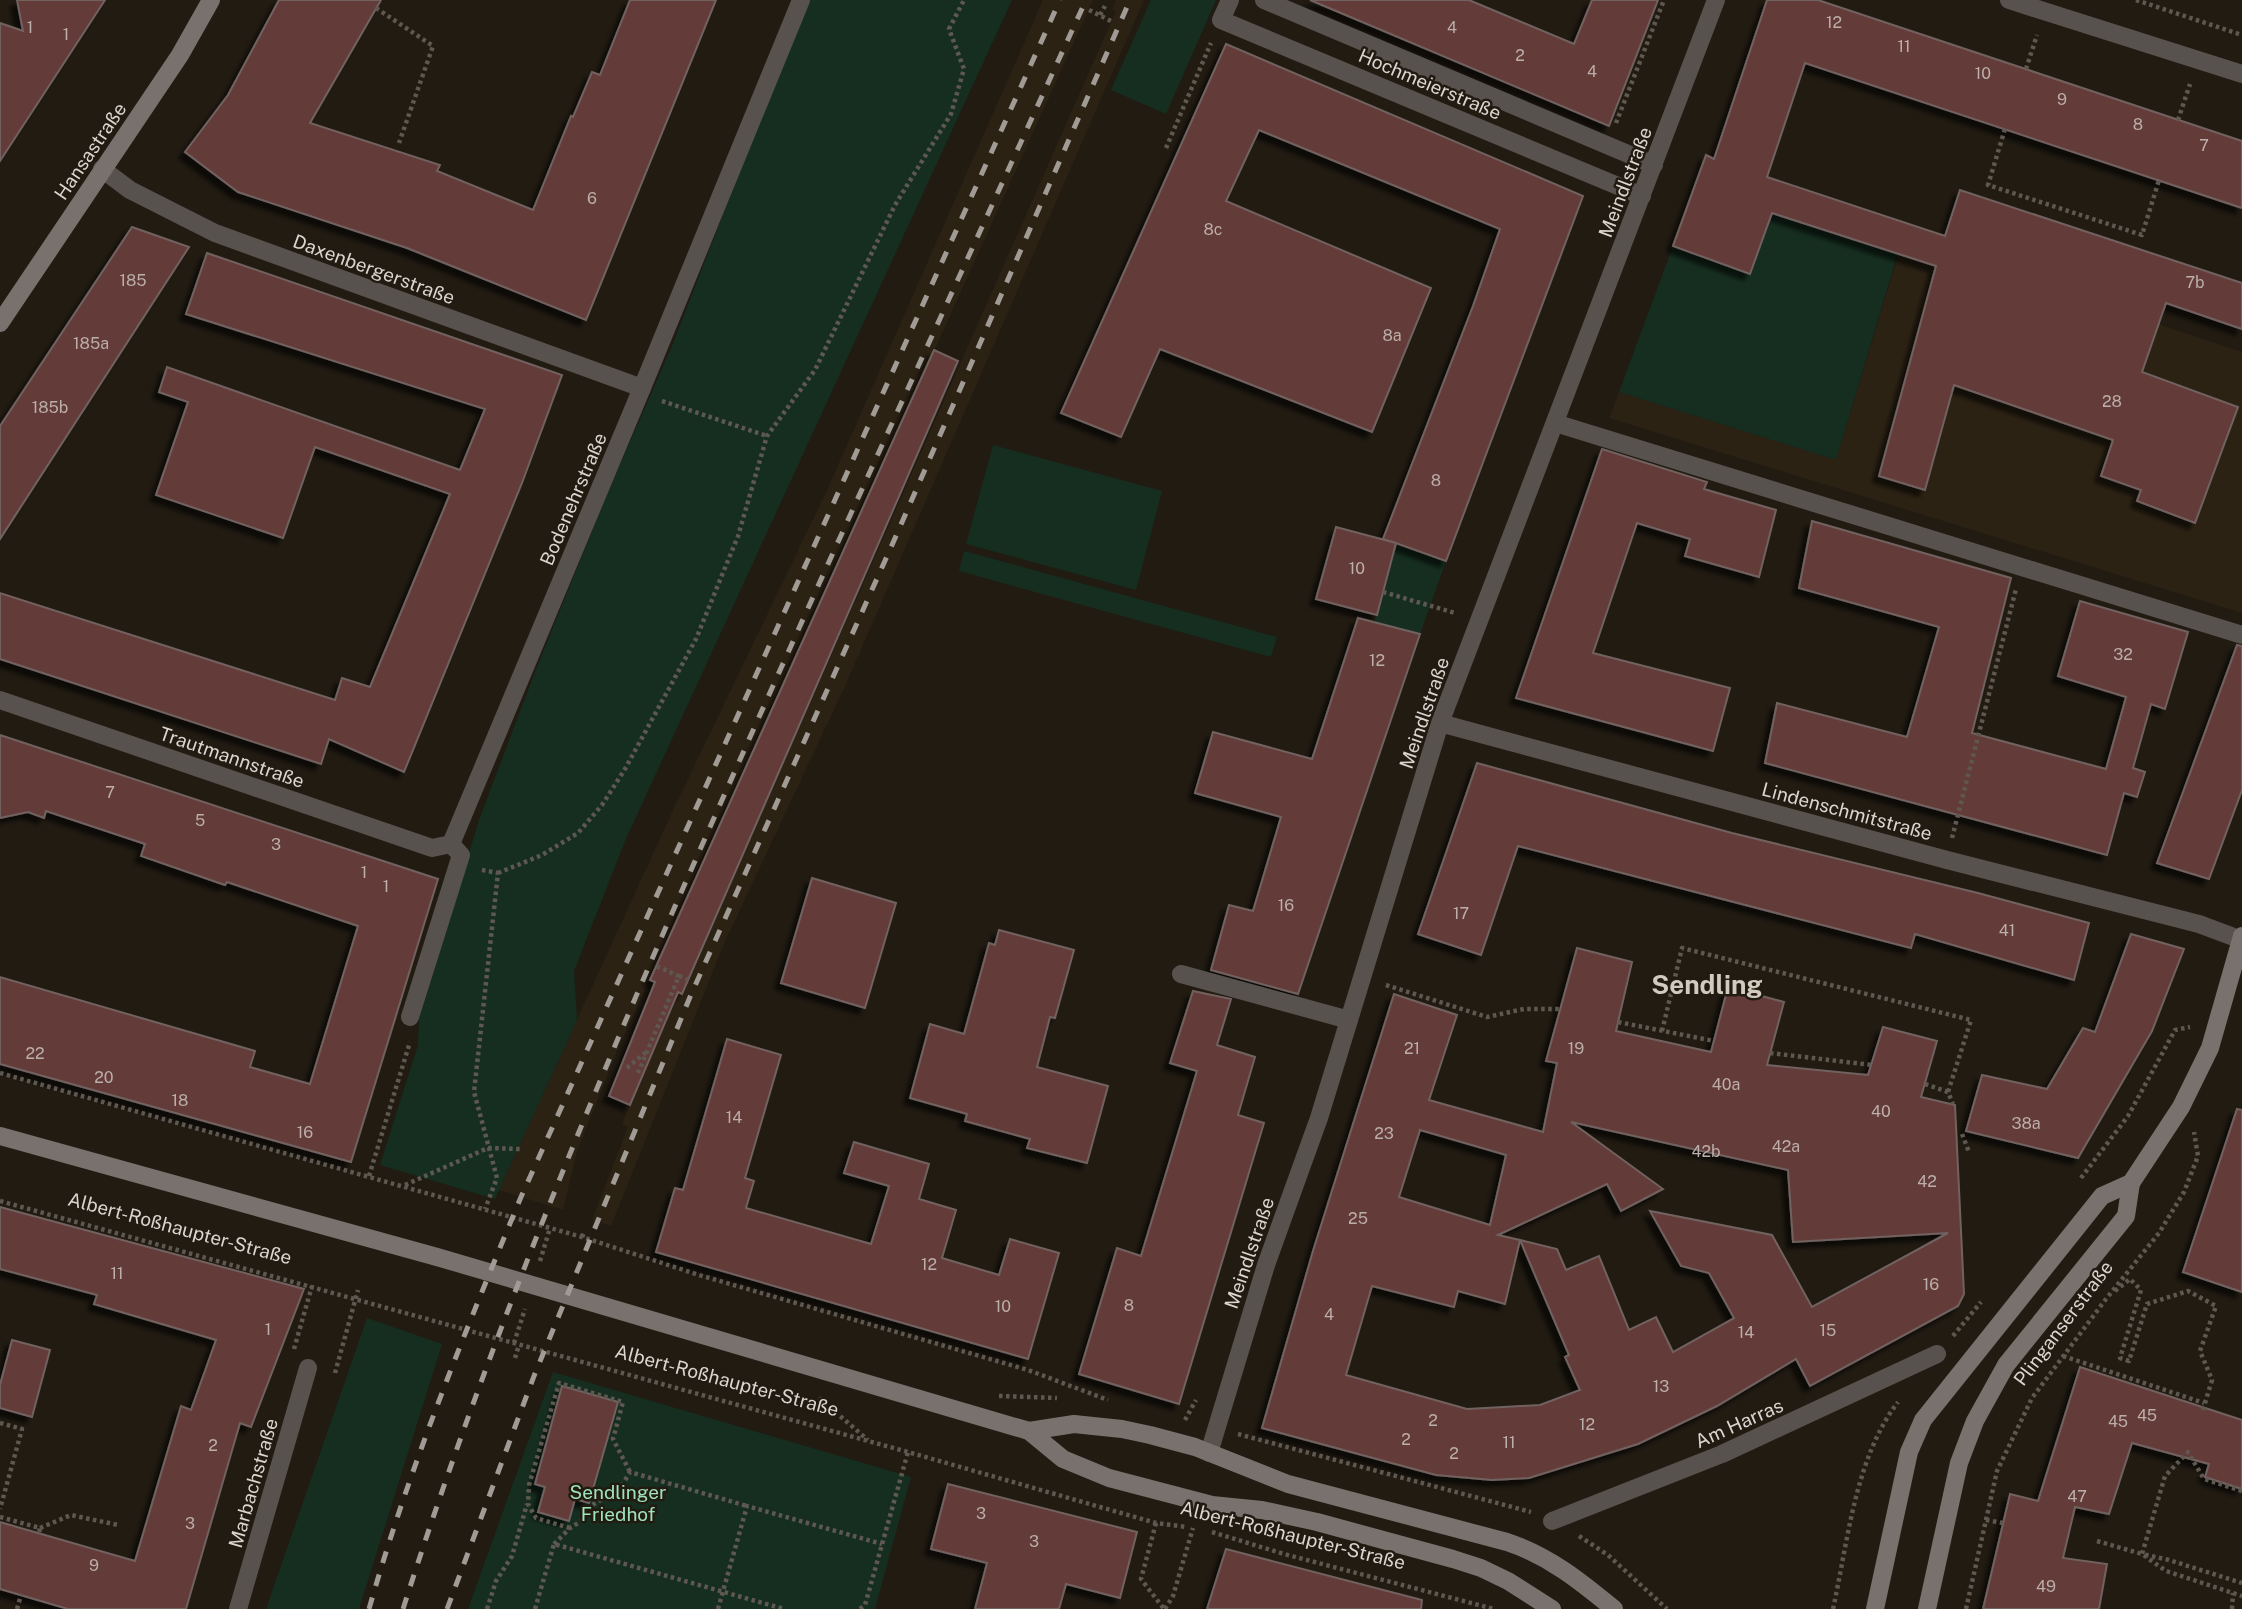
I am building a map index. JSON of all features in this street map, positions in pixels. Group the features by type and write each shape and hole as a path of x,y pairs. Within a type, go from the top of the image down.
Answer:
{"main road":[{"name":"Hansastraße","path":"0,323 180,55 211,0"},
{"name":"Plinganserstraße","path":"1927,1609 1959,1463 1975,1421 2006,1365 2126,1216 2131,1183 2174,1119 2210,1048 2242,938"},
{"name":"Albert-Roßhaupter-Straße","path":"0,1136 437,1257 1029,1431 1063,1460 1109,1478 1212,1505 1262,1510 1307,1520 1452,1559 1481,1568 1508,1581 1552,1609"},
{"name":"Plinganserstraße","path":"1875,1609 1909,1452 1923,1420 2102,1196 2131,1183"},
{"name":"Albert-Roßhaupter-Straße","path":"1029,1431 1074,1424 1122,1429 1179,1442 1288,1484 1530,1550 1570,1573 1614,1609"}],"street":[{"name":"Bodenehrstraße","path":"451,844 801,0"},
{"path":"1222,20 1230,0"},
{"name":"Hochmeierstraße","path":"1264,0 1654,165"},
{"name":"Meindlstraße","path":"1209,1453 1266,1265 1319,1118 1440,723 1716,0"},
{"path":"2009,0 2242,74"},
{"name":"Hochmeierstraße","path":"1222,20 1642,196"},
{"name":"Daxenbergerstraße","path":"102,169 130,190 215,233 642,388"},
{"path":"1555,424 2242,635"},
{"name":"Trautmannstraße","path":"0,700 432,848 451,844"},
{"name":"Lindenschmitstraße","path":"1440,723 1947,860 2199,924 2242,938"},
{"path":"410,1017 461,855 451,844"},
{"path":"1181,974 1349,1020"},
{"name":"Am Harras","path":"1552,1521 1722,1454 1937,1354"},
{"name":"Marbachstraße","path":"237,1609 308,1368"}],"path":[{"path":"458,863 498,873 542,855 578,833 602,805 625,769 696,639 738,536 767,436 815,370 895,205 951,114 964,69 949,29 964,0"},
{"path":"1608,145 1664,0"},
{"path":"2136,0 2242,34"},
{"path":"1100,16 1105,6"},
{"path":"376,8 433,46 399,143"},
{"path":"1089,10 1111,21"},
{"path":"2026,69 2045,11"},
{"path":"1166,148 1222,20"},
{"path":"2178,120 2197,60"},
{"path":"2005,130 1988,184 2103,223 2142,235 2160,180"},
{"path":"642,388 657,400 767,436"},
{"path":"1947,860 2021,567"},
{"path":"1383,593 1430,606"},
{"path":"485,1209 497,1178 474,1092 498,873"},
{"path":"1662,1031 1682,948 1971,1020 1948,1092 1952,1104"},
{"path":"656,966 688,980"},
{"path":"638,1073 679,976"},
{"path":"1362,977 1487,1017 1524,1009 1560,1009"},
{"path":"369,1176 411,1038 410,1017"},
{"path":"1618,1022 1714,1041"},
{"path":"2095,1161 2128,1116 2175,1030"},
{"path":"627,1068 647,1051"},
{"path":"1770,1054 1872,1065"},
{"path":"0,1073 582,1237 634,1257 1028,1370 1103,1398 1090,1398"},
{"path":"1925,1084 1948,1092"},
{"path":"1962,1134 1969,1153"},
{"path":"404,1186 488,1148 520,1149"},
{"name":"Plinganserstraße","path":"1966,1609 1997,1471 2032,1398 2158,1233 2183,1192 2197,1156"},
{"name":"Albert-Roßhaupter-Straße","path":"0,1201 661,1382 1156,1523 1193,1528 1494,1609"},
{"path":"582,1237 585,1231"},
{"path":"2078,1277 2106,1299 2130,1279 2141,1290 2120,1358 2129,1361 2147,1304 2188,1291 2216,1306 2200,1351 2212,1380 2202,1413"},
{"path":"294,1348 312,1286"},
{"path":"515,1358 519,1345"},
{"path":"2063,1356 2204,1403"},
{"path":"487,1609 496,1581 512,1556 528,1504 528,1485 559,1383 623,1402 613,1439 630,1472 882,1544"},
{"path":"994,1397 1005,1394 1064,1398"},
{"path":"0,1423 22,1429 0,1509"},
{"path":"1216,1430 1461,1492"},
{"path":"860,1609 865,1605 908,1452"},
{"path":"2142,1554 2165,1476 2188,1452 2204,1479 2242,1491"},
{"path":"535,1609 554,1544 569,1528 583,1520 592,1505 619,1490 630,1472"},
{"path":"528,1504 536,1518 569,1528"},
{"path":"718,1609 747,1506"},
{"path":"0,1517 40,1530 71,1515 118,1525"},
{"path":"1986,1520 2003,1524"},
{"path":"1156,1523 1141,1579 1165,1609 1173,1596 1193,1528"},
{"path":"2097,1541 2242,1583"},
{"path":"554,1544 784,1609"},
{"path":"2142,1554 2166,1571 2242,1596"},
{"path":"2232,1609 2233,1593"},
{"path":"18,1609 21,1595"}],"shaded area":[{"path":"1043,0 1093,0 616,1053 577,1151 563,1210 499,1190 674,808 828,488"},
{"path":"1116,0 1144,0 846,684 723,946 611,1226 592,1220 628,1127 622,1124 678,992 682,994 1116,11 1112,9"},
{"path":"1903,239 2242,352 2242,613 1609,418 1619,392 1836,460"}],"green space":[{"path":"810,0 1012,0 625,841 574,971 577,1020 495,1199 380,1165 418,1045 419,1018 479,820 535,672 607,494 672,346 763,112"},
{"path":"1151,0 1216,0 1166,114 1111,90"},
{"path":"1783,183 1898,253 1836,460 1619,392 1673,246"},
{"path":"993,445 1162,491 1136,590 966,544"},
{"path":"1396,543 1446,561 1420,634 1374,622"},
{"path":"964,551 1277,637 1271,657 959,571"},
{"path":"367,1318 442,1344 359,1609 266,1609"},
{"name":"Sendlinger Friedhof","path":"553,1372 911,1477 875,1609 468,1609"}],"building":[{"path":"17,0 105,0 0,161 0,23 23,31"},
{"path":"279,0 381,0 310,123 440,165 437,171 533,210 571,116 573,117 592,72 600,75 630,0 716,0 586,320 407,248 238,192 185,152 228,95"},
{"path":"1310,0 1469,0 1574,44 1592,0 1658,0 1609,126"},
{"path":"1767,0 1818,0 2242,141 2242,208 1805,63 1767,177 1945,236 1960,190 2242,283 2242,329 2166,303 2142,372 2238,407 2195,523 2137,501 2141,490 2101,476 2113,440 1954,385 1925,490 1879,476 1936,266 1772,213 1750,274 1673,246 1706,155 1714,159"},
{"path":"1226,44 1583,196 1446,561 1383,539 1500,229 1259,130 1226,201 1431,288 1372,432 1160,349 1121,437 1061,413"},
{"path":"132,227 189,247 0,539 0,426"},
{"path":"207,253 562,375 522,483 404,772 329,739 321,764 0,659 0,593 335,700 342,678 370,687 450,494 315,447 283,538 156,495 188,402 159,392 167,367 460,470 485,409 186,314"},
{"path":"934,350 958,361 682,994 678,992 630,1105 609,1096 655,982 650,980"},
{"path":"1602,449 1707,482 1704,489 1776,510 1759,577 1685,556 1690,539 1637,523 1593,653 1730,688 1713,751 1516,698"},
{"path":"1812,521 2011,578 1972,733 2106,769 2126,697 2058,676 2080,601 2188,632 2165,709 2151,704 2133,768 2145,772 2137,797 2124,793 2107,855 1765,763 1777,703 1907,737 1939,627 1799,588"},
{"path":"1336,527 1396,543 1377,615 1316,599"},
{"path":"1358,618 1420,634 1298,994 1211,970 1229,905 1253,911 1281,817 1195,793 1213,732 1312,759"},
{"path":"2237,645 2242,646 2242,790 2209,879 2157,863"},
{"path":"0,735 438,879 351,1162 0,1064 0,977 255,1051 250,1067 310,1084 358,926 141,856 145,844 46,811 44,818 28,812 0,818"},
{"path":"1477,763 1732,833 2089,923 2074,980 1915,934 1911,948 1518,846 1481,955 1418,934"},
{"path":"812,878 896,903 865,1008 781,983"},
{"path":"999,930 1074,950 1055,1018 1050,1017 1037,1067 1108,1086 1087,1163 1027,1148 1030,1139 965,1121 967,1114 910,1098 930,1024 964,1034 989,943 995,945"},
{"path":"2131,934 2184,949 2152,1031 2078,1158 1966,1131 1982,1075 2047,1089 2083,1028 2095,1032"},
{"path":"1577,948 1632,962 1616,1031 1711,1052 1728,987 1784,1002 1767,1065 1868,1075 1883,1027 1937,1041 1921,1097 1955,1105 1964,1294 1958,1306 1810,1386 1796,1359 1717,1406 1638,1444 1529,1478 1492,1480 1436,1475 1262,1428 1313,1251 1394,994 1457,1015 1429,1100 1543,1132 1557,1063 1546,1061","holes":["1571,1122 1788,1170 1793,1242 1948,1233 1812,1307 1772,1235 1650,1211 1681,1266 1709,1273 1734,1318 1673,1352 1656,1317 1629,1330 1599,1256 1566,1270 1557,1249 1498,1235 1607,1184 1621,1211 1663,1189","1420,1130 1506,1155 1490,1225 1399,1197","1520,1240 1569,1355 1565,1357 1580,1390 1540,1405 1467,1409 1346,1375 1372,1286 1454,1307 1458,1291 1505,1304"]},
{"path":"1193,991 1231,999 1217,1045 1255,1057 1238,1115 1264,1123 1179,1404 1079,1374 1117,1248 1141,1256 1197,1071 1170,1063"},
{"path":"727,1039 781,1055 745,1178 754,1181 746,1208 871,1244 889,1186 844,1173 854,1142 929,1164 919,1199 956,1210 942,1258 999,1275 1010,1239 1059,1253 1028,1359 656,1252 675,1188 683,1190"},
{"path":"2237,1109 2242,1110 2242,1292 2183,1272"},
{"path":"0,1207 304,1289 251,1427 240,1423 186,1609 68,1609 0,1589 0,1522 135,1561 181,1406 191,1410 216,1340 94,1304 97,1295 0,1269"},
{"path":"12,1340 50,1350 32,1417 0,1408 0,1385"},
{"path":"2080,1367 2242,1420 2242,1489 2205,1477 2209,1464 2132,1443 2109,1514 2075,1507 2063,1558 2107,1564 2099,1609 1983,1609 2010,1494 2038,1501"},
{"path":"562,1386 618,1402 589,1503 575,1499 569,1521 538,1512 545,1487 535,1484"},
{"path":"948,1484 1137,1532 1120,1598 1066,1584 1059,1609 975,1609 987,1563 931,1549"},
{"path":"1226,1549 1422,1600 1421,1609 1207,1609"}],"railway":[{"path":"369,1609 420,1452 521,1197 1060,0"},
{"path":"403,1609 473,1403 592,1099 812,599 1086,0"},
{"path":"447,1609 534,1376 690,997 896,536 1130,0"}],"district":[{"name":"Sendling","path":"1707,985"}]}
